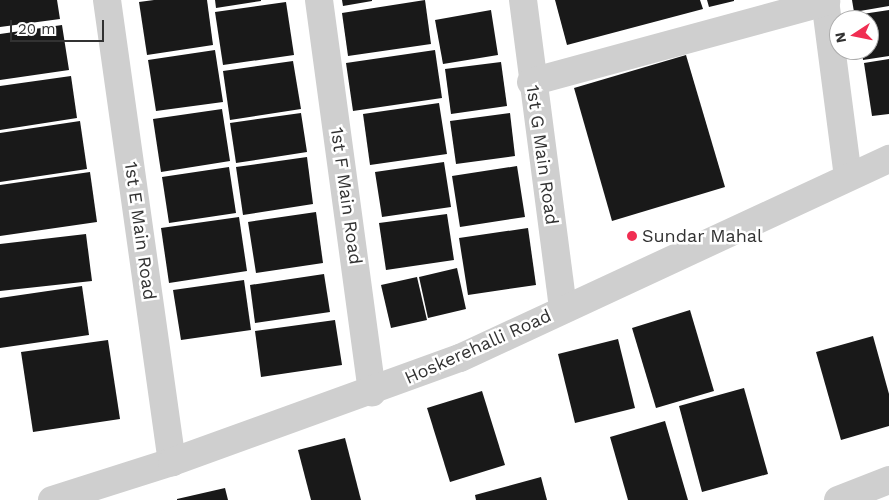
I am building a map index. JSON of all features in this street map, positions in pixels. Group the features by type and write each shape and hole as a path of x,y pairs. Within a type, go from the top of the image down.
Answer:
{"street":[{"name":"1st E Main Road","path":"107,0 172,462"},
{"name":"1st F Main Road","path":"319,0 372,392"},
{"name":"1st G Main Road","path":"522,0 531,82 563,309"},
{"path":"531,82 825,1 848,176"},
{"name":"Hoskerehalli Road","path":"52,500 172,462 372,392 460,358 848,176 889,159"},
{"path":"838,500 889,480"}],"building":[{"path":"0,0 57,0 60,19 0,27"},
{"path":"154,0 207,0 213,45 147,55 139,2"},
{"path":"215,0 261,0 261,1 216,8"},
{"path":"342,0 372,0 372,1 343,6"},
{"path":"425,0 431,44 348,56 342,13"},
{"path":"555,0 700,0 703,9 567,45"},
{"path":"707,0 734,0 734,1 709,7"},
{"path":"852,0 889,0 889,6 854,10"},
{"path":"286,2 294,55 223,65 215,12"},
{"path":"491,10 498,55 443,64 435,20"},
{"path":"889,10 889,56 879,58 879,12"},
{"path":"62,25 69,70 0,80 0,34"},
{"path":"215,50 223,102 156,111 148,60"},
{"path":"435,50 442,98 353,111 346,63"},
{"path":"686,55 725,187 612,221 574,88"},
{"path":"889,59 889,114 872,116 864,63"},
{"path":"293,61 301,109 230,120 223,71"},
{"path":"501,62 507,106 451,114 445,69"},
{"path":"71,76 77,118 0,130 0,86"},
{"path":"439,103 447,154 370,165 363,114"},
{"path":"222,109 230,161 161,172 153,119"},
{"path":"301,113 307,152 236,163 230,123"},
{"path":"510,113 515,156 456,164 450,121"},
{"path":"80,121 87,169 0,182 0,133"},
{"path":"307,157 313,204 243,215 236,167"},
{"path":"444,162 451,207 382,217 375,172"},
{"path":"517,166 525,217 460,227 452,176"},
{"path":"229,167 236,213 169,223 162,177"},
{"path":"90,172 97,222 0,236 0,185"},
{"path":"316,212 323,263 256,273 248,222"},
{"path":"447,214 454,260 386,270 379,223"},
{"path":"239,217 247,271 169,283 161,228"},
{"path":"528,228 536,285 468,295 459,238"},
{"path":"86,234 92,281 0,291 0,244"},
{"path":"457,268 466,309 428,318 419,277"},
{"path":"324,274 330,312 255,323 250,285"},
{"path":"417,277 427,320 391,328 381,285"},
{"path":"244,280 251,330 181,340 173,290"},
{"path":"82,286 89,335 0,348 0,298"},
{"path":"690,310 714,391 656,408 632,328"},
{"path":"335,320 342,365 261,377 255,331"},
{"path":"873,336 889,394 889,426 841,440 816,352"},
{"path":"618,339 635,408 575,423 558,354"},
{"path":"108,340 120,419 33,432 21,352"},
{"path":"744,388 768,474 702,492 679,406"},
{"path":"482,391 505,465 450,482 427,408"},
{"path":"665,421 688,500 628,500 610,437"},
{"path":"345,438 361,500 311,500 298,450"},
{"path":"541,477 547,500 476,500 475,495"},
{"path":"225,488 228,500 177,500 177,499"}],"place":[{"name":"Sundar Mahal","path":"632,236"}]}
